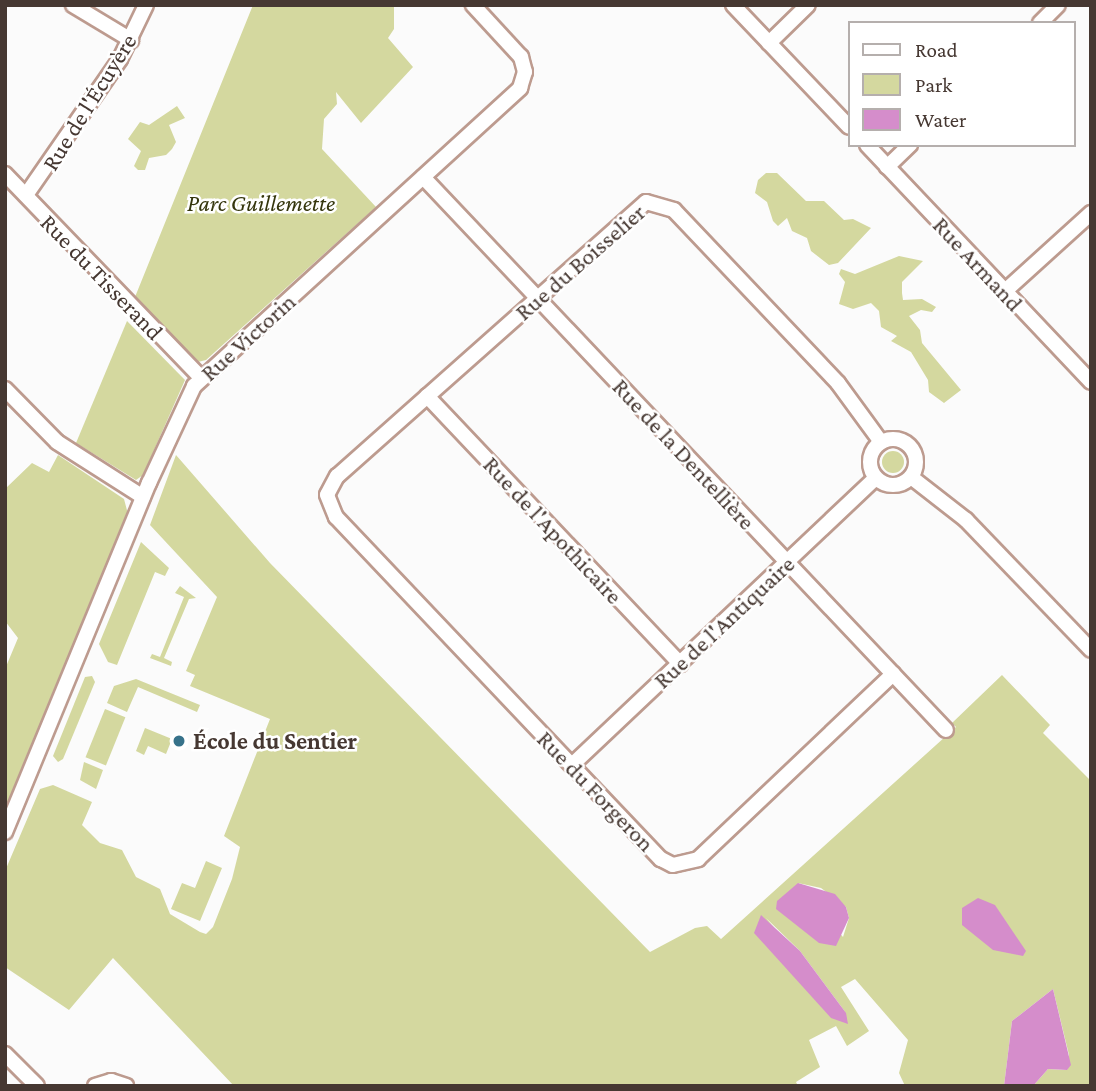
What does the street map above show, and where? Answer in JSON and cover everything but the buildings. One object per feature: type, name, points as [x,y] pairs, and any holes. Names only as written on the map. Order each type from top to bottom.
[{"type":"street","points":[[73,5],[131,40]]},
{"type":"street","name":"Rue de l'Écuyère","points":[[26,195],[131,40],[146,5]]},
{"type":"street","name":"Rue Victorin","points":[[5,832],[143,497],[182,407],[201,378],[515,95],[525,78],[521,57],[473,5]]},
{"type":"street","points":[[733,5],[848,126]]},
{"type":"street","points":[[769,43],[808,5]]},
{"type":"street","points":[[1042,21],[1058,5]]},
{"type":"street","name":"Rue Armand","points":[[869,147],[1091,382]]},
{"type":"street","points":[[887,167],[908,147]]},
{"type":"street","name":"Rue du Tisserand","points":[[5,174],[201,378]]},
{"type":"street","name":"Rue de la Dentellière","points":[[423,177],[946,730]]},
{"type":"street","name":"Rue du Boisselier","points":[[327,495],[337,477],[640,205],[652,201],[667,205],[838,383],[881,442]]},
{"type":"street","points":[[1004,292],[1091,213]]},
{"type":"street","points":[[5,389],[57,442],[143,497]]},
{"type":"street","name":"Rue de l'Apothicaire","points":[[427,396],[680,664]]},
{"type":"street","points":[[894,438],[911,447],[916,458],[911,477],[894,485],[876,478],[870,462],[881,442],[894,438]]},
{"type":"street","points":[[911,477],[967,520],[1091,650]]},
{"type":"street","name":"Rue de l'Antiquaire","points":[[572,765],[876,478]]},
{"type":"street","name":"Rue du Forgeron","points":[[327,495],[336,517],[662,859],[686,865],[893,674]]},
{"type":"street","points":[[5,1054],[37,1086]]},
{"type":"street","points":[[95,1086],[111,1081],[126,1086]]},
{"type":"green space","name":"Parc Guillemette","points":[[253,5],[394,5],[394,29],[388,38],[413,67],[361,123],[336,92],[337,104],[324,119],[322,149],[376,207],[206,360],[198,362],[135,297]]},
{"type":"green space","points":[[177,106],[185,118],[169,125],[176,142],[172,149],[166,155],[149,158],[145,170],[138,170],[134,166],[141,151],[128,139],[140,122],[149,125]]},
{"type":"green space","points":[[766,173],[777,173],[806,201],[824,201],[844,220],[853,219],[871,228],[838,263],[829,265],[811,251],[807,238],[792,231],[787,218],[778,226],[773,221],[767,202],[755,193],[758,180]]},
{"type":"green space","points":[[899,256],[923,261],[902,282],[903,300],[922,299],[936,307],[932,312],[921,310],[909,316],[920,330],[922,343],[961,390],[944,403],[929,392],[928,380],[911,352],[891,341],[897,336],[881,327],[879,311],[871,303],[853,309],[839,304],[845,282],[839,274],[841,269],[855,274]]},
{"type":"green space","points":[[127,321],[185,380],[143,475],[136,480],[76,443]]},
{"type":"green space","points":[[893,451],[901,454],[904,462],[901,470],[893,473],[885,470],[882,462],[885,454]]},
{"type":"green space","points":[[58,455],[124,499],[128,514],[5,812],[5,669],[18,638],[5,621],[5,489],[32,463],[49,472]]},
{"type":"green space","points":[[176,455],[270,563],[650,952],[695,928],[707,926],[721,939],[956,727],[952,723],[1002,675],[1050,725],[1043,733],[1091,781],[1091,1086],[1033,1086],[1048,1069],[1067,1070],[1069,1055],[1053,989],[1012,1021],[1004,1086],[905,1086],[899,1073],[908,1040],[855,979],[841,987],[869,1031],[847,1046],[836,1026],[809,1040],[820,1067],[796,1082],[798,1086],[234,1086],[113,958],[69,1010],[5,967],[5,871],[40,789],[53,785],[92,802],[82,825],[100,843],[122,850],[136,877],[160,889],[170,914],[206,934],[213,927],[232,879],[240,847],[224,836],[270,719],[190,686],[195,675],[186,671],[217,597],[150,525]],"holes":[[[798,883],[821,888],[846,907],[849,918],[843,937]],[[766,918],[800,951],[846,1013]]]},
{"type":"green space","points":[[141,542],[169,568],[165,576],[155,572],[117,665],[108,662],[99,644]]},
{"type":"green space","points":[[180,586],[196,598],[189,599],[164,658],[172,662],[171,666],[150,658],[152,654],[160,657],[184,597],[175,593]]},
{"type":"green space","points":[[92,676],[95,682],[63,759],[58,762],[53,756],[85,677]]},
{"type":"green space","points":[[136,679],[200,705],[197,712],[138,687],[127,712],[107,703],[114,686]]},
{"type":"green space","points":[[105,709],[125,717],[106,765],[86,757]]},
{"type":"green space","points":[[145,728],[172,739],[166,754],[148,746],[144,755],[136,751]]},
{"type":"green space","points":[[84,762],[103,770],[96,789],[80,780]]},
{"type":"green space","points":[[206,861],[222,868],[200,921],[171,909],[182,883],[195,888]]},
{"type":"water","points":[[798,883],[835,894],[846,907],[849,918],[836,946],[819,943],[776,909],[777,901]]},
{"type":"water","points":[[978,898],[995,905],[1026,951],[1023,956],[993,950],[962,925],[962,908]]},
{"type":"water","points":[[761,915],[800,951],[846,1013],[848,1024],[831,1018],[754,933]]},
{"type":"water","points":[[1053,989],[1071,1065],[1067,1070],[1048,1069],[1033,1086],[1004,1086],[1012,1021]]},
{"type":"place","name":"École du Sentier","points":[[179,741]]}]
